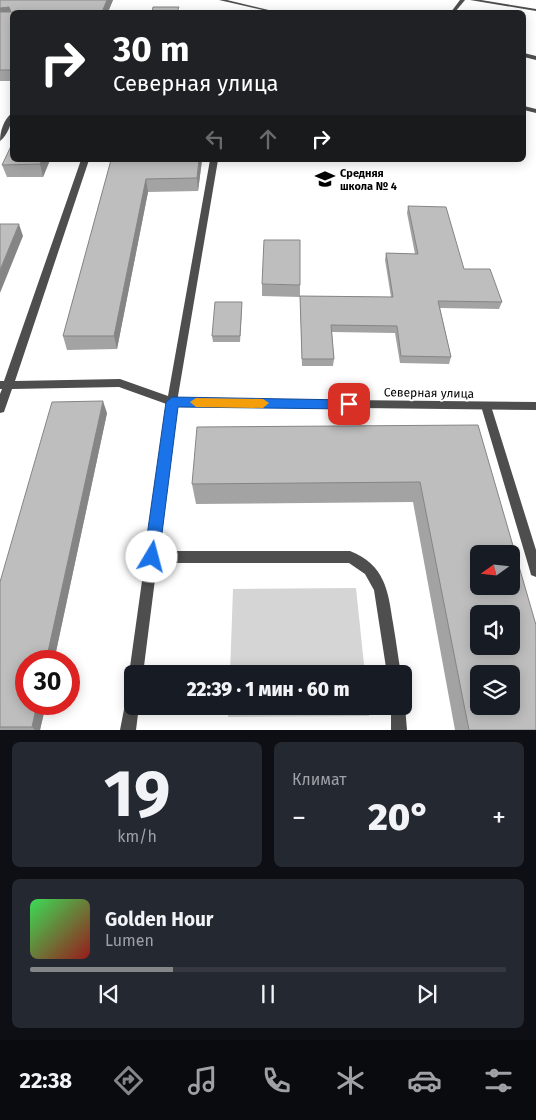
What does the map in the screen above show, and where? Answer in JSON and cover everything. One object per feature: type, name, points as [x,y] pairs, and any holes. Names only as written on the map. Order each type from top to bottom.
[{"type":"street","points":[[221,0],[266,10]]},
{"type":"street","points":[[455,10],[463,0]]},
{"type":"street","points":[[472,0],[536,10]]},
{"type":"street","points":[[0,139],[10,120]]},
{"type":"street","points":[[0,409],[4,385],[84,162]]},
{"type":"street","points":[[137,665],[172,402],[214,162]]},
{"type":"street","name":"Северная улица","points":[[4,385],[120,383],[172,402],[536,406]]},
{"type":"street","points":[[486,406],[536,571]]},
{"type":"street","points":[[152,557],[350,557],[364,564],[376,578],[382,590],[393,665]]},
{"type":"street","points":[[128,730],[130,715]]},
{"type":"street","points":[[398,715],[399,730]]},
{"type":"shaded area","points":[[356,588],[364,665],[230,665],[233,589]]},
{"type":"shaded area","points":[[228,715],[369,716],[228,717]]},
{"type":"building","points":[[0,0],[107,0],[103,10],[10,10],[9,7],[0,8]]},
{"type":"building","points":[[153,7],[179,7],[178,10],[152,10]]},
{"type":"building","points":[[0,12],[10,12],[10,70],[0,70]]},
{"type":"building","points":[[10,148],[10,162],[41,162],[40,164],[2,165]]},
{"type":"building","points":[[110,162],[199,162],[197,178],[146,179],[114,336],[63,336]]},
{"type":"building","points":[[408,206],[446,207],[464,269],[490,269],[502,302],[438,301],[451,357],[401,356],[397,326],[331,325],[334,359],[302,359],[300,296],[393,297],[386,253],[418,254]]},
{"type":"building","points":[[0,224],[19,224],[0,270]]},
{"type":"building","points":[[264,240],[300,240],[300,285],[262,284]]},
{"type":"building","points":[[215,302],[242,302],[240,336],[212,336]]},
{"type":"building","points":[[103,401],[48,650],[15,650],[15,715],[35,715],[32,727],[0,727],[0,582],[52,402]]},
{"type":"building","points":[[478,425],[513,545],[470,545],[470,595],[520,595],[520,570],[536,625],[536,730],[469,730],[420,482],[192,484],[197,427]]},
{"type":"slow traffic","points":[[196,402],[263,403]]},
{"type":"place","name":"Средняя школа № 4","points":[[325,179]]},
{"type":"route","points":[[152,557],[172,402],[349,404]]}]
